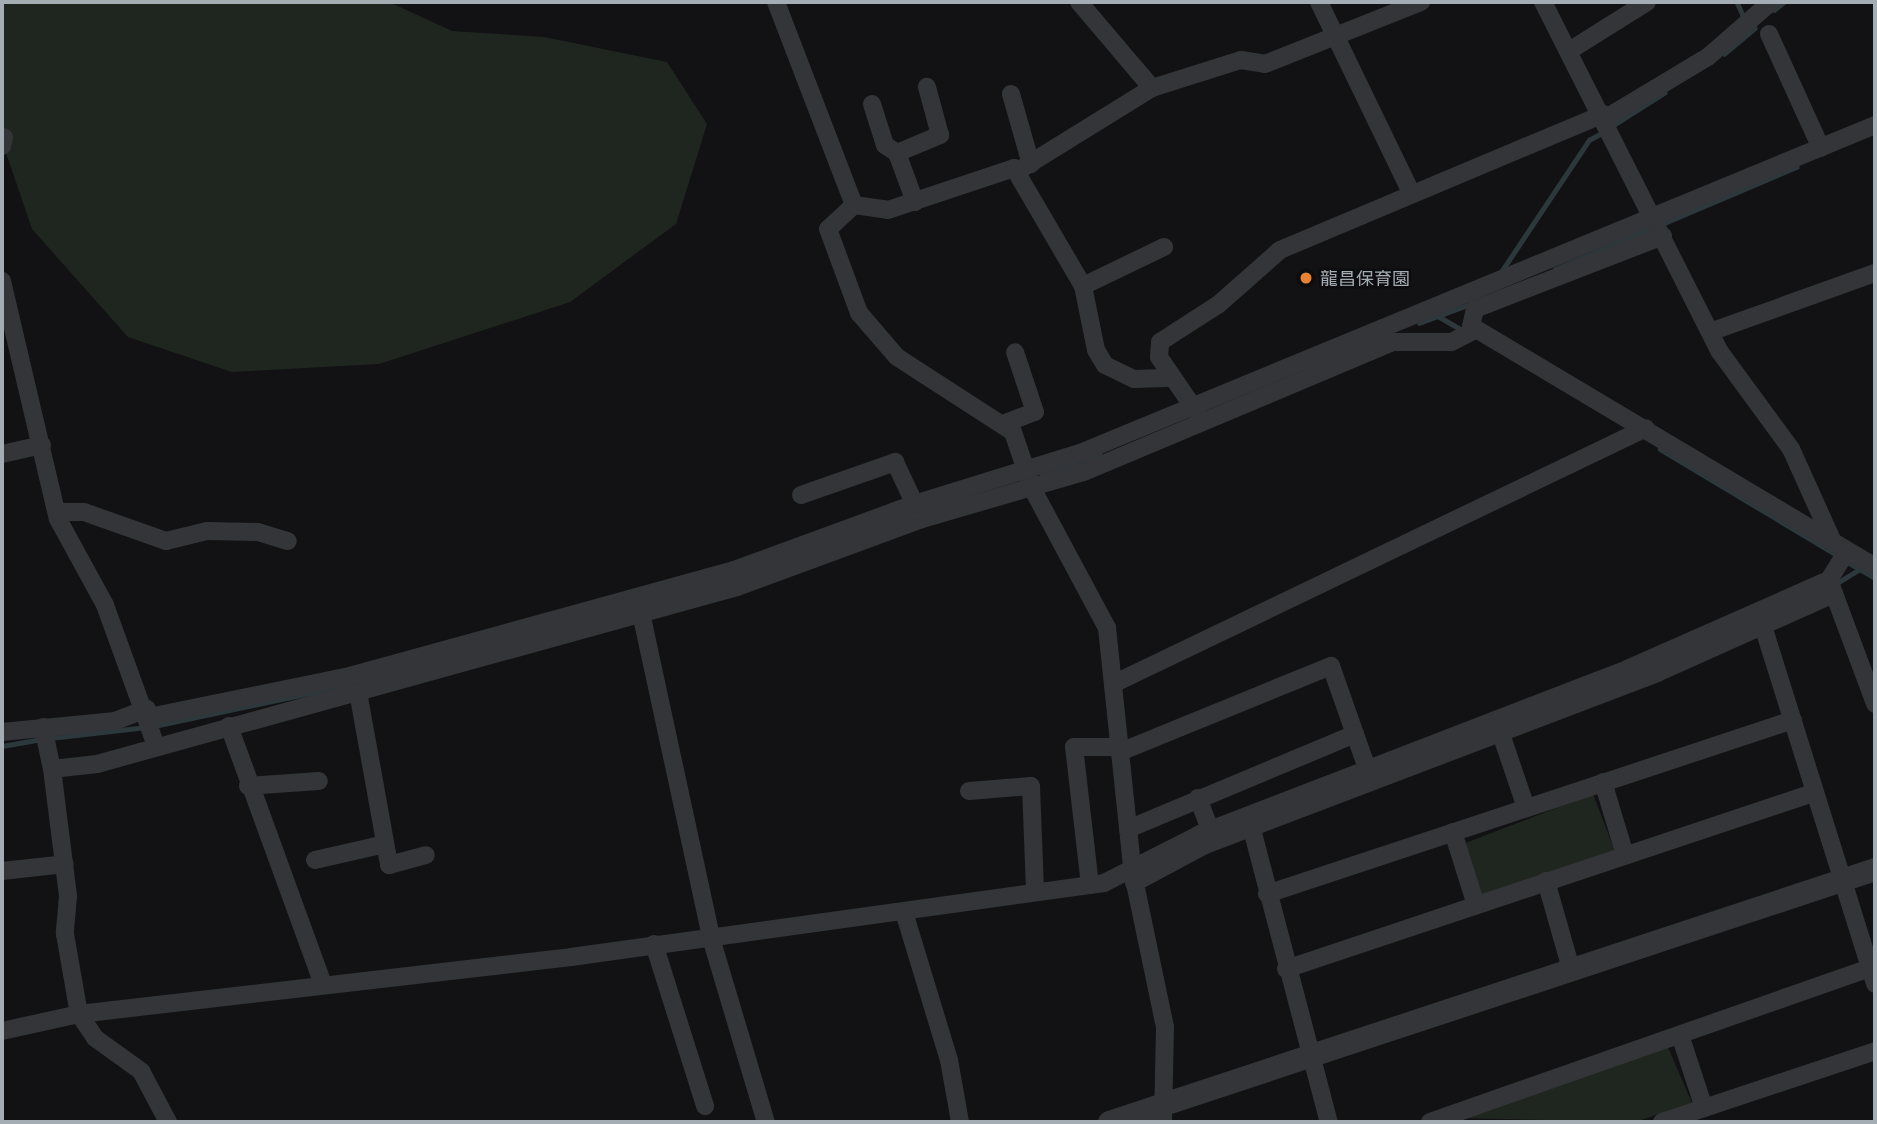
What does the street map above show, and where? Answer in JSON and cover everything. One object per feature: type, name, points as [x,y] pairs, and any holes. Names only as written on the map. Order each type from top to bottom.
[{"type":"street","points":[[776,2],[854,205]]},
{"type":"street","points":[[1079,2],[1152,88]]},
{"type":"street","points":[[1319,2],[1412,194]]},
{"type":"street","points":[[854,205],[888,210],[1006,169],[1024,168],[1152,88],[1241,60],[1265,64],[1337,38],[1421,2]]},
{"type":"street","points":[[1542,2],[1608,122],[1710,332],[1791,449],[1832,540],[1844,556],[1875,567]]},
{"type":"street","points":[[1569,51],[1647,2]]},
{"type":"street","points":[[1197,412],[1159,357],[1160,342],[1219,304],[1280,250],[1412,194],[1608,122],[1709,56],[1771,2]]},
{"type":"street","points":[[1769,34],[1821,148]]},
{"type":"street","points":[[897,153],[940,135],[927,87]]},
{"type":"street","points":[[1011,94],[1024,168],[1083,286],[1096,350],[1105,365],[1134,379],[1172,379]]},
{"type":"street","points":[[872,104],[886,145],[897,153],[915,202]]},
{"type":"street","points":[[2,733],[45,735],[115,721],[151,725],[229,726],[641,613],[918,511],[1029,479],[1659,226],[1875,125]]},
{"type":"street","points":[[854,205],[828,229],[859,313],[897,357],[1013,432],[1029,479],[1107,628],[1133,877],[1163,1015],[1164,1113]]},
{"type":"street","points":[[1471,333],[1472,301],[1491,288],[1659,226]]},
{"type":"street","points":[[1083,286],[1164,247]]},
{"type":"street","points":[[1710,332],[1875,273]]},
{"type":"street","points":[[2,281],[58,512],[151,725]]},
{"type":"street","points":[[1197,412],[1393,342],[1471,333],[1639,432],[1832,540]]},
{"type":"street","points":[[1003,425],[1035,412],[1015,352]]},
{"type":"street","points":[[1113,684],[1639,432]]},
{"type":"street","points":[[2,454],[42,445]]},
{"type":"street","points":[[801,495],[895,463],[918,511]]},
{"type":"street","points":[[58,512],[84,512],[166,541],[207,531],[258,532],[288,541]]},
{"type":"street","points":[[1133,877],[1210,830],[1250,822],[1500,731],[1763,626],[1832,587],[1844,556]]},
{"type":"street","points":[[52,769],[97,764],[151,725],[736,579]]},
{"type":"street","points":[[1832,587],[1875,705]]},
{"type":"street","points":[[2,1031],[321,981],[656,949],[906,916],[1133,877],[1367,768],[1832,587]]},
{"type":"street","points":[[641,613],[713,942],[766,1122]]},
{"type":"street","points":[[1430,1122],[1680,1035],[1873,976],[1813,793],[1763,626]]},
{"type":"street","points":[[1090,885],[1074,747],[1119,749],[1331,666],[1367,768]]},
{"type":"street","points":[[358,692],[389,865],[426,855]]},
{"type":"street","points":[[1267,894],[1793,720]]},
{"type":"street","points":[[229,726],[248,786],[321,981]]},
{"type":"street","points":[[1500,731],[1526,808]]},
{"type":"street","points":[[1128,829],[1355,734]]},
{"type":"street","points":[[45,735],[65,864],[65,934],[80,1018],[141,1072],[168,1122]]},
{"type":"street","points":[[248,786],[319,781]]},
{"type":"street","points":[[1603,782],[1625,855]]},
{"type":"street","points":[[969,791],[1031,786],[1035,892]]},
{"type":"street","points":[[1286,969],[1813,793]]},
{"type":"street","points":[[1198,798],[1210,830]]},
{"type":"street","points":[[1250,822],[1307,1057],[1329,1122]]},
{"type":"street","points":[[1452,832],[1476,905]]},
{"type":"street","points":[[315,860],[385,844]]},
{"type":"street","points":[[2,871],[65,864]]},
{"type":"street","points":[[1109,1122],[1164,1113],[1307,1057],[1875,869]]},
{"type":"street","points":[[1546,881],[1572,969]]},
{"type":"street","points":[[906,916],[949,1060],[960,1122]]},
{"type":"street","points":[[656,949],[705,1106]]},
{"type":"street","points":[[1680,1035],[1704,1108]]},
{"type":"street","points":[[1662,1122],[1875,1051]]},
{"type":"shaded area","points":[[2,2],[389,2],[452,31],[544,37],[667,62],[707,124],[676,224],[570,302],[379,364],[232,372],[128,337],[32,229],[2,141]]},
{"type":"shaded area","points":[[1593,794],[1615,851],[1484,901],[1462,844]]},
{"type":"shaded area","points":[[1667,1045],[1692,1103],[1635,1122],[1455,1118]]},
{"type":"waterway","points":[[1737,2],[1745,20]]},
{"type":"waterway","points":[[1774,10],[1784,2]]},
{"type":"waterway","points":[[1724,54],[1755,28]]},
{"type":"waterway","points":[[1612,126],[1664,93]]},
{"type":"waterway","points":[[1501,272],[1589,140],[1605,131]]},
{"type":"waterway","points":[[1662,224],[1796,167]]},
{"type":"waterway","points":[[1555,269],[1654,227]]},
{"type":"waterway","points":[[1419,323],[1473,303]]},
{"type":"waterway","points":[[1438,316],[1464,331]]},
{"type":"waterway","points":[[1660,449],[1839,556]]},
{"type":"waterway","points":[[1042,474],[1100,454]]},
{"type":"waterway","points":[[1846,561],[1875,578]]},
{"type":"waterway","points":[[1834,585],[1860,569]]},
{"type":"waterway","points":[[154,726],[344,686]]},
{"type":"waterway","points":[[50,738],[146,727]]},
{"type":"waterway","points":[[2,746],[41,739]]},
{"type":"place","name":"龍昌保育園","points":[[1306,278]]}]
